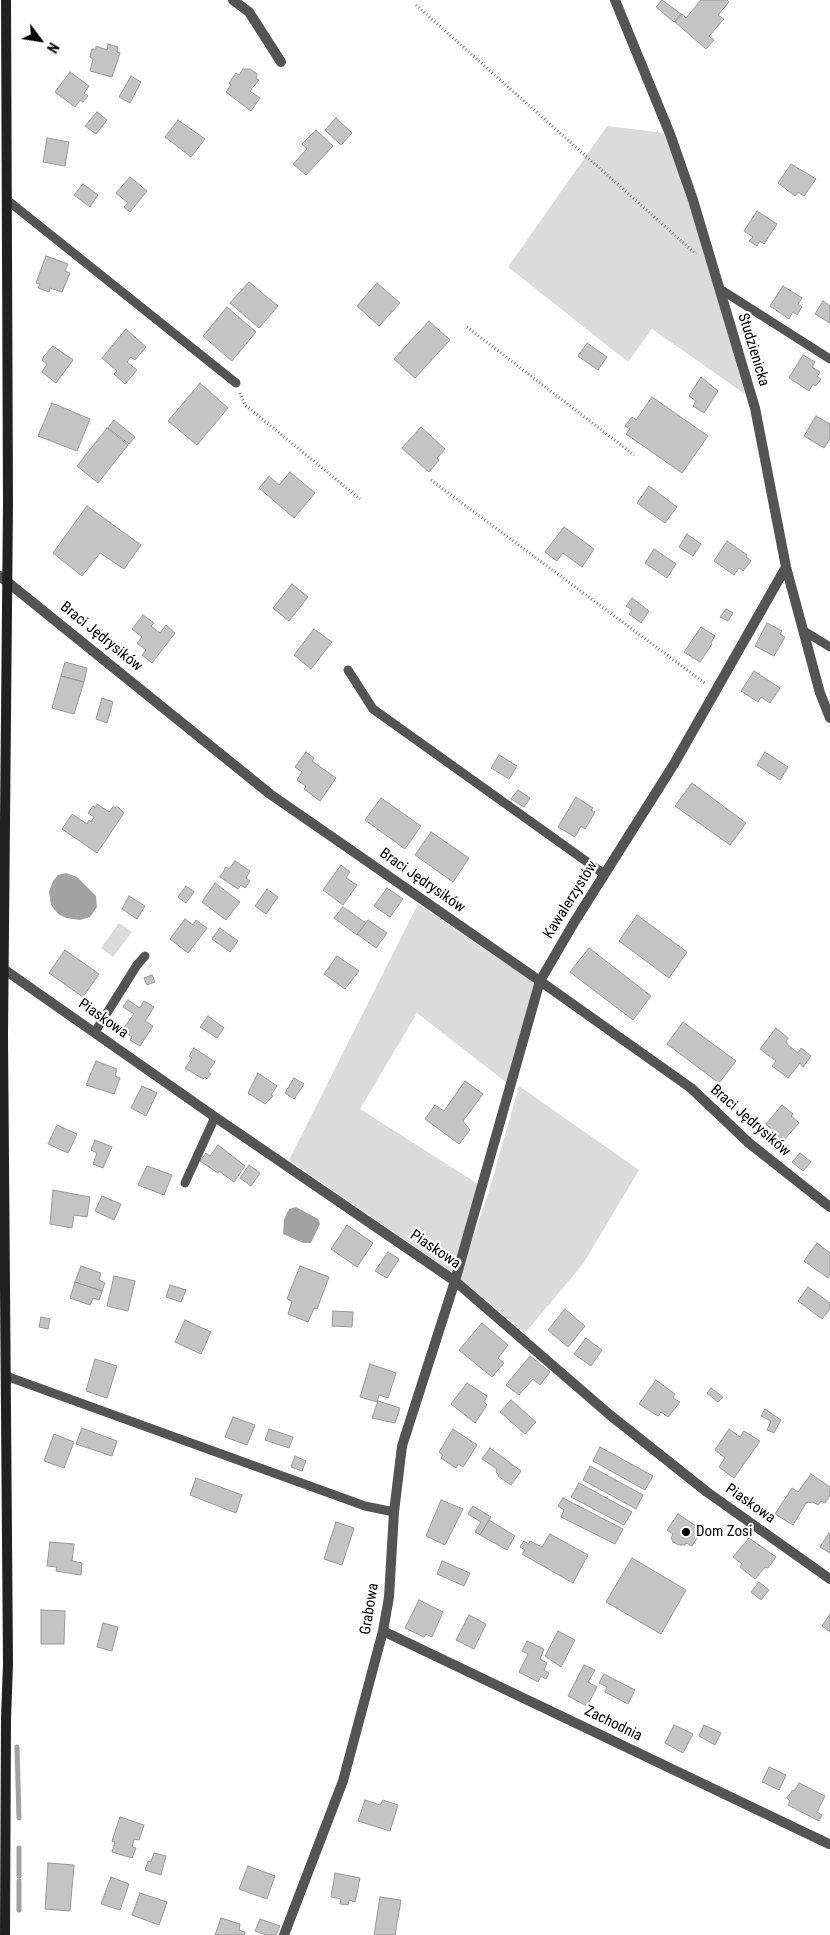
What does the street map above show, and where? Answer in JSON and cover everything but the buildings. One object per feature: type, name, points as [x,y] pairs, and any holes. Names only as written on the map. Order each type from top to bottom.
[{"type":"main road","points":[[5,1935],[8,1664],[2,1155],[5,970],[6,0]]},
{"type":"street","points":[[233,0],[249,12],[281,62]]},
{"type":"street","name":"Studzienicka","points":[[615,0],[670,134],[693,200],[720,289],[755,408],[786,567],[820,694],[830,718]]},
{"type":"street","name":"Kawalerzystów","points":[[455,1281],[540,981],[604,874],[674,764],[786,567]]},
{"type":"street","name":"Braci Jędrysików","points":[[4,579],[270,794],[691,1088],[749,1143],[830,1207]]},
{"type":"street","name":"Piaskowa","points":[[5,970],[215,1117],[455,1281],[610,1415],[684,1474],[830,1579]]},
{"type":"street","name":"Grabowa","points":[[284,1935],[342,1781],[383,1631],[389,1596],[394,1512],[402,1446],[455,1281]]},
{"type":"street","name":"Zachodnia","points":[[383,1631],[829,1844]]},
{"type":"lane","points":[[6,200],[236,383]]},
{"type":"lane","points":[[720,289],[830,359]]},
{"type":"lane","points":[[804,631],[830,647]]},
{"type":"lane","points":[[348,670],[373,709],[604,874]]},
{"type":"lane","points":[[95,1032],[137,965],[145,956]]},
{"type":"lane","points":[[185,1183],[215,1117]]},
{"type":"lane","points":[[6,1376],[365,1506],[394,1512]]},
{"type":"path","points":[[416,5],[698,255],[709,254]]},
{"type":"path","points":[[467,327],[634,455]]},
{"type":"path","points":[[236,383],[246,405],[360,500]]},
{"type":"path","points":[[431,480],[716,691]]},
{"type":"shaded area","points":[[607,126],[665,133],[690,201],[745,394],[652,329],[628,362],[508,267]]},
{"type":"shaded area","points":[[66,873],[77,877],[96,896],[97,907],[90,917],[80,920],[66,918],[58,914],[51,905],[49,892],[53,881],[58,875]]},
{"type":"shaded area","points":[[418,904],[535,983],[507,1083],[417,1013],[360,1109],[478,1184],[453,1273],[289,1160]]},
{"type":"shaded area","points":[[119,923],[132,932],[113,957],[101,948]]},
{"type":"shaded area","points":[[519,1086],[639,1170],[583,1264],[525,1333],[459,1278],[488,1194]]},
{"type":"shaded area","points":[[296,1207],[318,1219],[320,1224],[311,1243],[303,1243],[283,1234],[284,1220],[287,1213],[289,1209]]},
{"type":"waterway","points":[[17,1747],[19,1818]]},
{"type":"waterway","points":[[19,1848],[19,1876]]},
{"type":"waterway","points":[[19,1881],[19,1910]]},
{"type":"place","name":"Dom Zosi","points":[[686,1532]]}]
